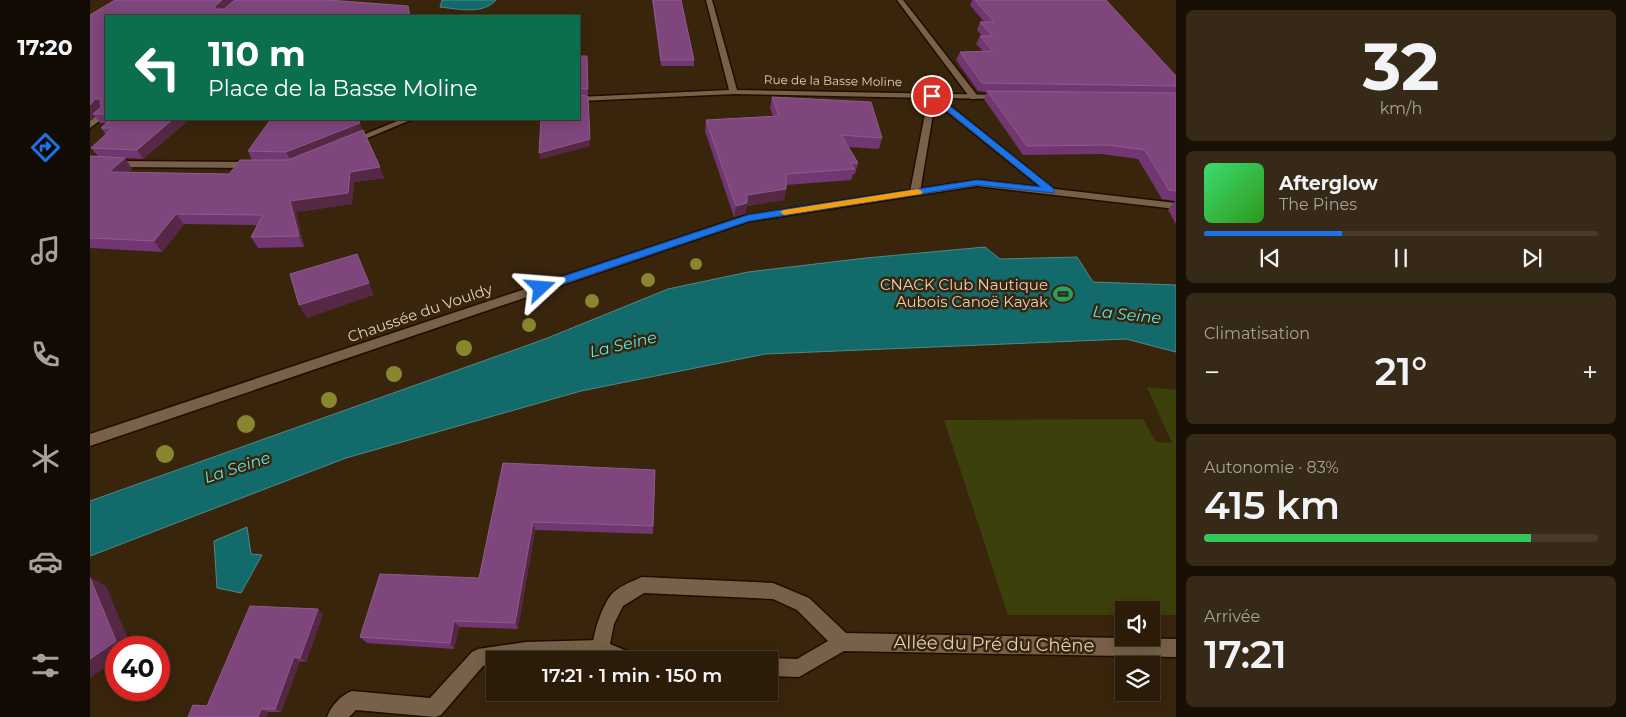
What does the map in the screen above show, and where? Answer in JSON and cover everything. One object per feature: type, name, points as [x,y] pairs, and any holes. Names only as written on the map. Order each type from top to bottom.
[{"type":"street","points":[[709,0],[734,92]]},
{"type":"street","points":[[900,0],[974,97]]},
{"type":"street","name":"Rue de la Basse Moline","points":[[580,98],[734,92],[1013,97]]},
{"type":"street","points":[[915,192],[932,96],[1051,191]]},
{"type":"street","points":[[90,125],[105,113]]},
{"type":"street","points":[[337,148],[407,120]]},
{"type":"street","points":[[90,161],[115,164],[263,166]]},
{"type":"street","name":"Chaussée du Vouldy","points":[[90,440],[748,218],[977,182],[1176,206]]},
{"type":"street","points":[[600,649],[606,624],[617,600],[642,586],[773,591],[803,604],[842,642],[799,668],[778,667]]},
{"type":"street","name":"Allée du Pré du Chêne","points":[[842,642],[1176,648]]},
{"type":"street","points":[[336,717],[352,700],[434,713],[478,658],[526,651],[600,649],[605,651]]},
{"type":"green space","points":[[1147,387],[1176,390],[1176,615],[1160,615],[1160,601],[1115,601],[1115,615],[1008,615],[944,420],[1143,419],[1156,442],[1172,443]]},
{"type":"water","points":[[442,0],[496,0],[484,8],[462,10],[440,7]]},
{"type":"water","name":"La Seine","points":[[985,247],[1000,259],[1077,257],[1093,282],[1176,285],[1176,352],[1126,339],[765,354],[581,391],[346,458],[90,556],[90,501],[545,339],[668,289],[748,272],[866,258]]},
{"type":"water","points":[[247,527],[251,554],[262,555],[241,593],[217,588],[214,541]]},
{"type":"building","points":[[115,0],[222,0],[215,6],[215,9],[224,9],[235,0],[329,0],[408,6],[410,15],[105,15],[105,114],[93,114],[101,107],[100,99],[95,99],[90,105],[90,15]]},
{"type":"building","points":[[653,0],[681,0],[694,60],[661,60]]},
{"type":"building","points":[[975,0],[1106,0],[1176,76],[1176,86],[982,83],[960,52],[993,51],[980,36],[993,36],[980,22],[994,22]]},
{"type":"building","points":[[580,56],[587,56],[588,89],[580,89]]},
{"type":"building","points":[[987,91],[1176,93],[1176,191],[1169,190],[1145,150],[1108,145],[1027,146]]},
{"type":"building","points":[[580,95],[588,96],[590,139],[539,153],[541,120],[580,120]]},
{"type":"building","points":[[772,97],[871,102],[882,138],[841,135],[858,163],[850,163],[854,169],[786,174],[786,189],[747,195],[747,203],[736,206],[706,120],[779,116]]},
{"type":"building","points":[[110,120],[172,120],[137,150],[91,148],[113,128],[101,128]]},
{"type":"building","points":[[270,120],[358,120],[360,123],[286,152],[248,151]]},
{"type":"building","points":[[363,130],[380,167],[350,172],[348,193],[290,201],[299,236],[251,237],[263,215],[176,214],[154,241],[90,238],[90,156],[125,158],[109,172],[229,174],[240,160],[288,160]]},
{"type":"building","points":[[357,254],[369,283],[299,305],[290,274]]},
{"type":"building","points":[[503,463],[655,470],[653,526],[533,522],[515,623],[454,621],[450,643],[360,637],[380,574],[479,578]]},
{"type":"building","points":[[90,578],[114,636],[105,636],[105,649],[90,659]]},
{"type":"building","points":[[250,606],[318,609],[300,658],[294,657],[275,709],[261,709],[258,717],[188,717],[193,705],[207,706]]},
{"type":"slow traffic","points":[[784,212],[918,192]]},
{"type":"place","name":"CNACK Club Nautique Aubois Canoë Kayak","points":[[1063,294]]},
{"type":"route","points":[[541,288],[748,218],[977,182],[1051,191],[932,96]]}]
